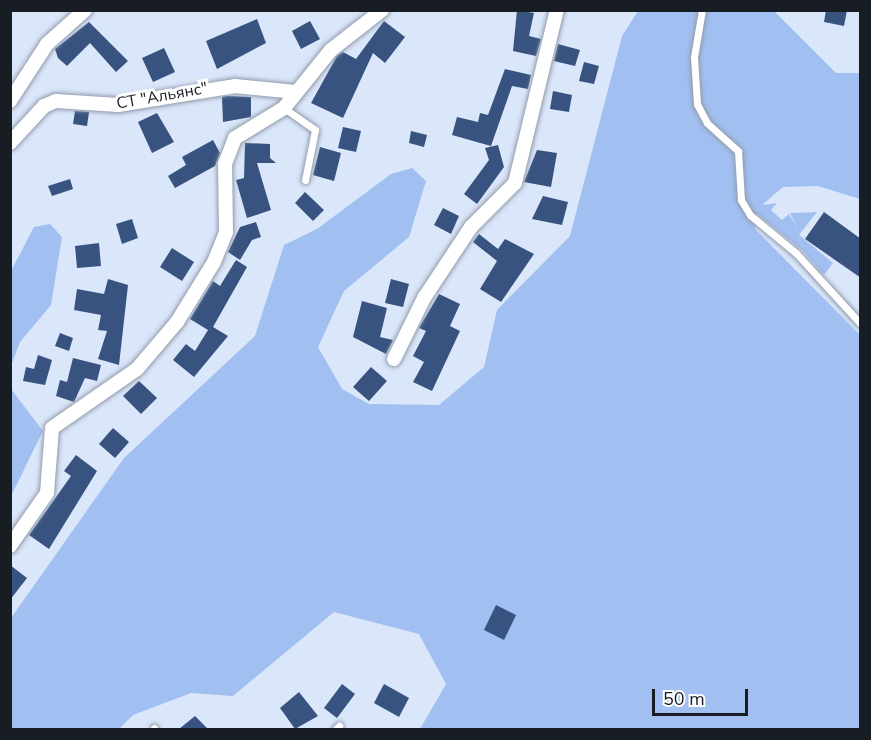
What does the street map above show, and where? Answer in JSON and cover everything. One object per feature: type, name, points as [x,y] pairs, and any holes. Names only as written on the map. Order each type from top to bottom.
[{"type":"street","points":[[10,101],[47,44],[85,10]]},
{"type":"street","points":[[10,546],[47,493],[52,428],[137,369],[177,322],[223,245],[229,147],[244,129],[284,108],[331,50],[382,10]]},
{"type":"street","points":[[394,359],[424,298],[471,227],[515,183],[557,10]]},
{"type":"street","name":"СТ \"Альянс\"","points":[[10,143],[44,106],[56,101],[118,105],[235,86],[296,92]]},
{"type":"lane","points":[[702,10],[694,57],[697,104],[707,123],[738,151],[741,200],[750,215],[796,253],[861,322]]},
{"type":"lane","points":[[284,108],[315,130],[305,180]]},
{"type":"shaded area","points":[[638,11],[774,11],[836,73],[860,73],[860,199],[818,186],[783,187],[762,205],[777,203],[771,210],[782,220],[789,214],[798,229],[790,213],[817,212],[799,235],[833,263],[824,275],[802,250],[757,214],[755,229],[860,335],[860,729],[420,729],[446,684],[419,634],[334,612],[233,696],[191,693],[133,715],[119,729],[11,730],[11,618],[124,458],[255,336],[284,245],[317,229],[391,174],[412,168],[426,181],[409,237],[344,291],[318,347],[342,389],[369,404],[439,405],[484,367],[497,310],[570,236],[622,36]]},
{"type":"shaded area","points":[[50,224],[62,237],[51,305],[20,342],[11,366],[11,271],[34,227]]},
{"type":"shaded area","points":[[11,389],[43,431],[10,496]]},
{"type":"building","points":[[517,10],[534,13],[529,36],[541,39],[536,56],[513,51]]},
{"type":"building","points":[[826,10],[847,10],[844,26],[824,22]]},
{"type":"building","points":[[257,19],[266,43],[217,69],[206,41]]},
{"type":"building","points":[[310,21],[320,39],[301,49],[292,31]]},
{"type":"building","points":[[384,21],[405,37],[385,63],[373,53],[343,118],[311,103],[337,56],[343,52],[356,59]]},
{"type":"building","points":[[89,22],[128,61],[116,72],[90,43],[67,66],[58,58],[55,49]]},
{"type":"building","points":[[558,44],[580,50],[575,66],[554,61]]},
{"type":"building","points":[[164,48],[175,72],[153,82],[142,58]]},
{"type":"building","points":[[584,62],[599,66],[594,84],[579,81]]},
{"type":"building","points":[[505,69],[531,75],[528,89],[512,86],[491,146],[452,135],[457,117],[478,122],[480,113],[488,115]]},
{"type":"building","points":[[553,91],[572,95],[569,112],[550,109]]},
{"type":"building","points":[[222,97],[251,97],[251,117],[223,122]]},
{"type":"building","points":[[75,111],[89,112],[87,126],[73,124]]},
{"type":"building","points":[[157,113],[174,142],[152,153],[138,122]]},
{"type":"building","points":[[343,127],[361,131],[356,152],[338,148]]},
{"type":"building","points":[[411,131],[427,135],[424,147],[409,143]]},
{"type":"building","points":[[213,140],[220,153],[215,166],[175,188],[168,176],[186,165],[182,157]]},
{"type":"building","points":[[245,143],[270,144],[270,158],[276,163],[257,163],[271,210],[247,218],[236,180],[244,178]]},
{"type":"building","points":[[498,145],[504,167],[477,204],[464,194],[489,160],[485,148]]},
{"type":"building","points":[[320,147],[341,153],[334,181],[313,175]]},
{"type":"building","points":[[537,150],[557,153],[551,187],[524,182]]},
{"type":"building","points":[[70,179],[73,189],[52,196],[48,186]]},
{"type":"building","points":[[305,192],[324,210],[313,221],[295,203]]},
{"type":"building","points":[[543,196],[568,202],[562,225],[532,219]]},
{"type":"building","points":[[443,208],[459,216],[451,234],[434,225]]},
{"type":"building","points":[[824,212],[861,239],[861,278],[805,239]]},
{"type":"building","points":[[132,219],[138,238],[122,244],[116,224]]},
{"type":"building","points":[[256,222],[261,237],[252,240],[240,260],[228,252],[240,227]]},
{"type":"building","points":[[479,234],[498,249],[505,239],[534,254],[501,302],[480,289],[497,261],[473,242]]},
{"type":"building","points":[[99,243],[101,266],[77,268],[75,246]]},
{"type":"building","points":[[172,248],[194,262],[182,281],[160,267]]},
{"type":"building","points":[[236,260],[247,267],[213,327],[228,336],[194,377],[173,360],[186,344],[195,351],[208,330],[190,319],[213,281],[220,286]]},
{"type":"building","points":[[108,279],[128,285],[119,365],[98,359],[107,331],[98,330],[101,315],[74,310],[77,289],[104,294]]},
{"type":"building","points":[[391,279],[409,284],[403,307],[385,303]]},
{"type":"building","points":[[439,294],[460,304],[450,326],[460,331],[432,391],[413,382],[424,362],[413,356],[426,331],[419,328]]},
{"type":"building","points":[[362,301],[387,308],[380,337],[393,340],[386,354],[353,337]]},
{"type":"building","points":[[60,333],[73,338],[69,351],[55,346]]},
{"type":"building","points":[[38,355],[52,360],[45,385],[23,381],[26,367],[34,369]]},
{"type":"building","points":[[73,358],[101,365],[97,381],[85,378],[74,402],[56,396],[60,380],[67,382]]},
{"type":"building","points":[[371,367],[387,381],[369,401],[353,387]]},
{"type":"building","points":[[139,381],[157,398],[141,414],[123,396]]},
{"type":"building","points":[[113,428],[129,442],[115,458],[99,444]]},
{"type":"building","points":[[76,455],[97,471],[49,549],[29,535],[71,476],[64,471]]},
{"type":"building","points":[[10,565],[27,578],[10,600]]},
{"type":"building","points":[[496,605],[516,615],[504,640],[484,630]]},
{"type":"building","points":[[342,684],[355,694],[337,718],[324,708]]},
{"type":"building","points":[[384,684],[409,698],[399,717],[374,703]]},
{"type":"building","points":[[299,692],[318,716],[295,729],[280,708]]},
{"type":"building","points":[[195,716],[208,729],[179,729]]}]
